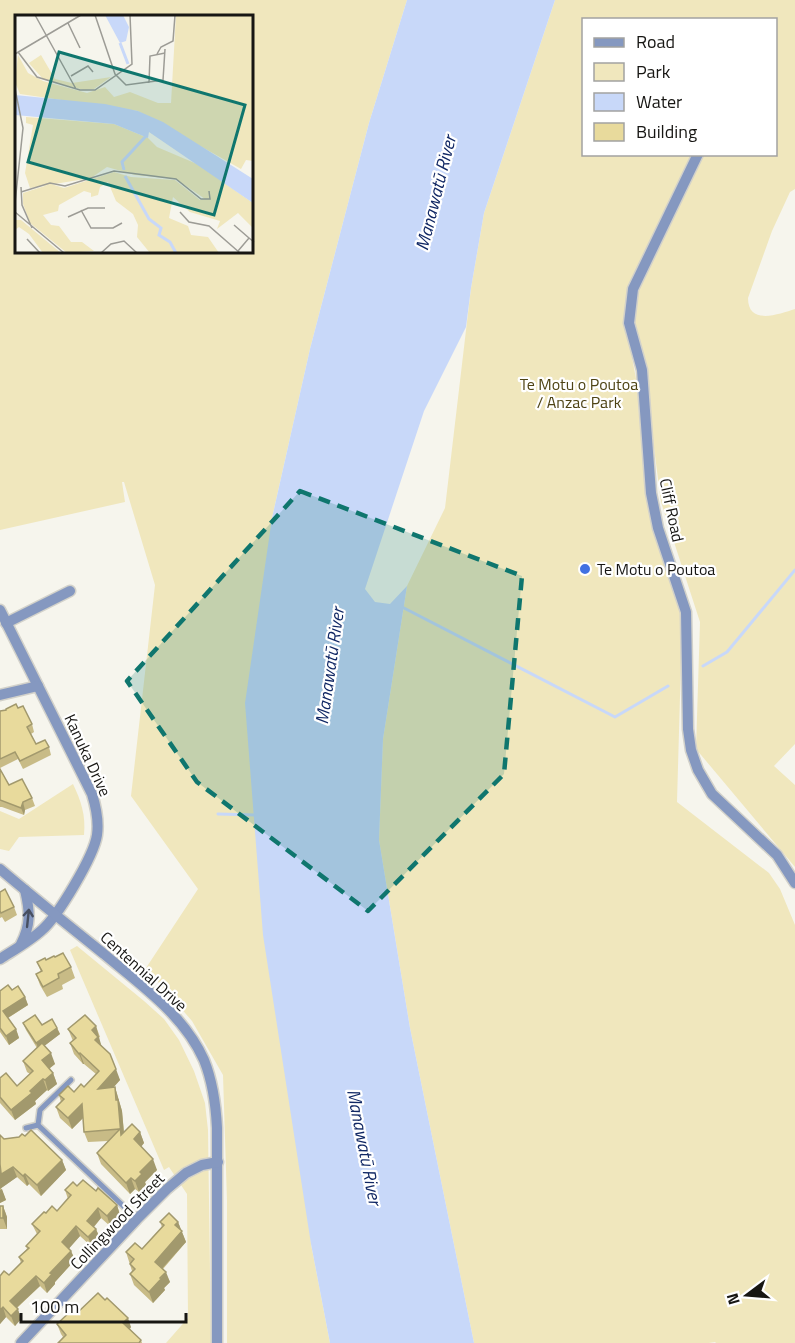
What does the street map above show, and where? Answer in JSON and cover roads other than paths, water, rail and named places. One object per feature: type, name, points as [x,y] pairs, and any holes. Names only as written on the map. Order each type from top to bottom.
[{"type":"street","name":"Cliff Road","points":[[697,156],[633,289],[629,323],[642,370],[651,493],[658,528],[686,612],[688,729],[691,750],[698,770],[712,794],[777,855],[795,883]]},
{"type":"street","points":[[6,623],[70,591]]},
{"type":"street","name":"Kanuka Drive","points":[[0,610],[92,794],[97,819],[97,836],[91,854],[74,886],[55,914],[41,931],[0,958]]},
{"type":"street","points":[[0,695],[38,686]]},
{"type":"street","name":"Centennial Drive","points":[[0,869],[170,1011],[188,1033],[204,1061],[216,1103],[217,1343]]},
{"type":"street","points":[[21,945],[26,933],[29,908],[25,890]]},
{"type":"street","name":"Collingwood Street","points":[[21,1343],[137,1219],[186,1173],[202,1165],[218,1162]]},
{"type":"lane","points":[[38,1125],[40,1110],[70,1080]]},
{"type":"lane","points":[[26,1128],[38,1125]]},
{"type":"lane","points":[[38,1125],[137,1219]]},
{"type":"water","name":"Manawatū River","points":[[407,0],[555,0],[484,213],[466,327],[424,411],[365,589],[375,602],[390,604],[407,586],[383,739],[379,840],[410,1028],[474,1343],[330,1343],[311,1244],[263,935],[245,703],[272,518],[310,349],[369,123]]},
{"type":"waterway","points":[[703,666],[727,652],[795,570]]},
{"type":"waterway","points":[[402,607],[615,717],[668,686]]},
{"type":"waterway","points":[[218,814],[258,815]]},
{"type":"place","name":"Te Motu o Poutoa","points":[[585,569]]},
{"type":"park label","name":"Te Motu o Poutoa / Anzac Park","points":[[579,393]]}]
